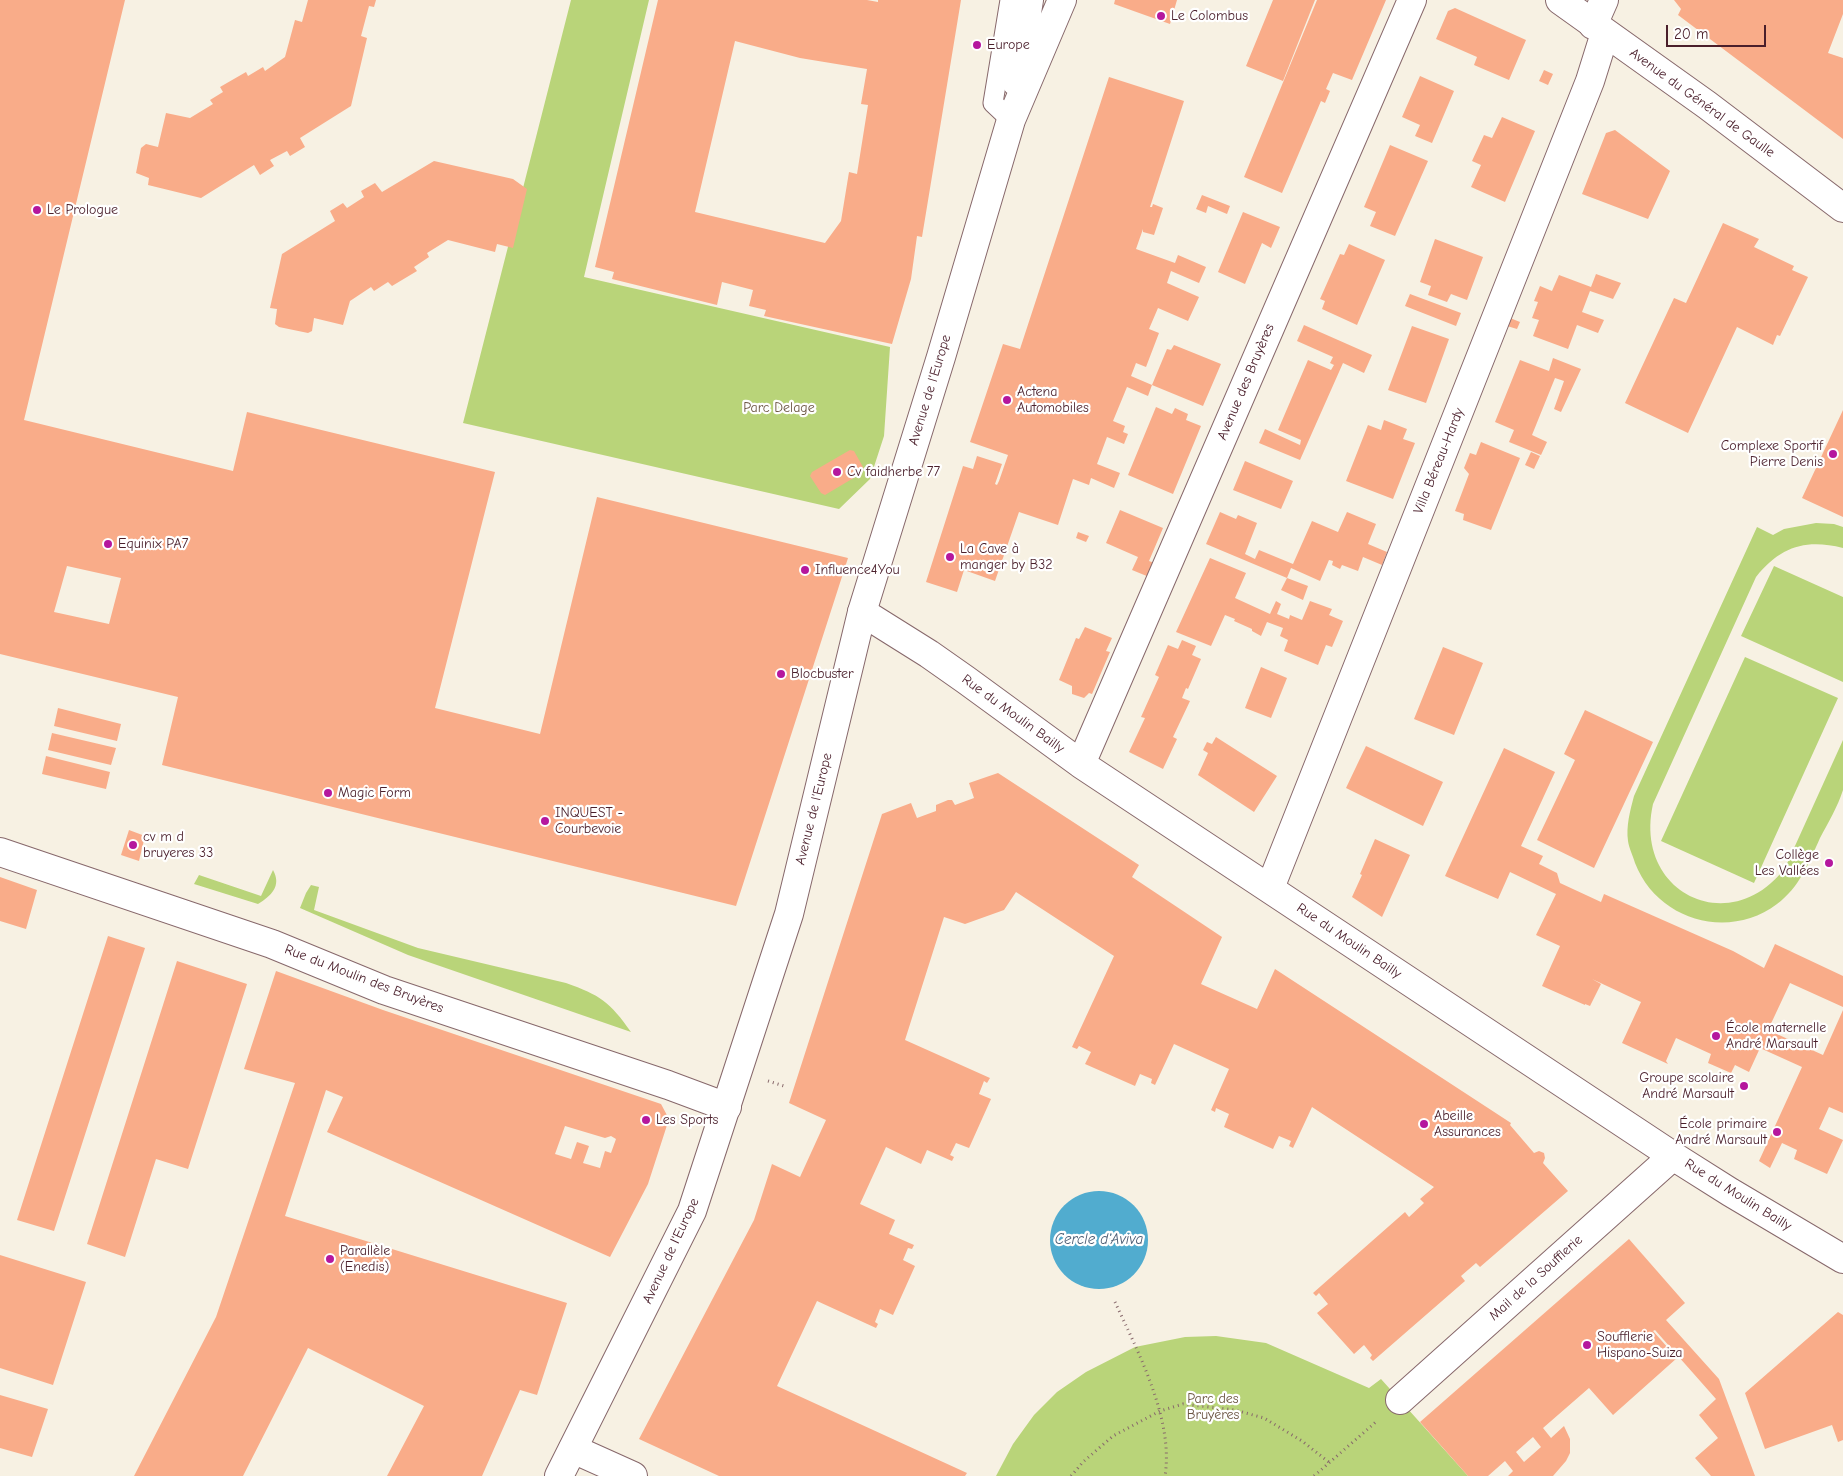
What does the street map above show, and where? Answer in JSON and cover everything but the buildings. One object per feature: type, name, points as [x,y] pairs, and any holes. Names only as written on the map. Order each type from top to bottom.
[{"type":"street","points":[[1011,120],[1029,0]]},
{"type":"street","points":[[1011,120],[1062,0]]},
{"type":"street","name":"Avenue des Bruyères","points":[[1081,764],[1412,0]]},
{"type":"street","name":"Avenue du Général de Gaulle","points":[[1560,0],[1708,105],[1843,208]]},
{"type":"street","name":"Villa Béreau-Hardy","points":[[1270,888],[1586,90],[1604,0]]},
{"type":"street","name":"Avenue de l'Europe","points":[[560,1476],[692,1211],[727,1107],[789,914],[862,612],[941,358],[1011,120]]},
{"type":"street","name":"Rue du Moulin Bailly","points":[[862,612],[929,654],[1081,764],[1674,1156],[1730,1192],[1843,1259]]},
{"type":"street","name":"Rue du Moulin des Bruyères","points":[[0,852],[272,944],[384,990],[668,1085],[727,1107]]},
{"type":"street","name":"Mail de la Soufflerie","points":[[1400,1400],[1674,1156]]},
{"type":"street","points":[[573,1449],[633,1476]]},
{"type":"lane","points":[[1010,0],[993,103],[1011,120]]},
{"type":"path","points":[[1115,1302],[1160,1411],[1165,1430],[1167,1464],[1165,1476]]},
{"type":"path","points":[[1314,1476],[1400,1400]]},
{"type":"path","points":[[1071,1476],[1083,1462],[1113,1436],[1160,1411],[1183,1404],[1235,1410],[1264,1418],[1302,1440],[1330,1463]]},
{"type":"green space","name":"Parc Delage","points":[[571,0],[649,0],[584,277],[890,347],[884,436],[870,479],[839,509],[463,423]]},
{"type":"green space","points":[[1816,523],[1834,524],[1843,527],[1843,548],[1817,544],[1795,548],[1775,558],[1756,577],[1653,804],[1651,835],[1657,862],[1671,882],[1691,896],[1714,903],[1738,901],[1763,890],[1785,868],[1843,740],[1843,790],[1807,866],[1785,898],[1758,915],[1737,921],[1716,922],[1696,919],[1677,911],[1660,899],[1645,883],[1635,863],[1628,841],[1629,818],[1634,796],[1757,527],[1773,535],[1784,529]]},
{"type":"green space","points":[[1774,566],[1843,597],[1843,682],[1741,636]]},
{"type":"green space","points":[[1745,657],[1838,698],[1754,883],[1661,841]]},
{"type":"green space","points":[[273,870],[276,886],[267,898],[258,904],[194,884],[199,875],[261,896]]},
{"type":"green space","points":[[311,885],[319,887],[314,910],[418,948],[578,987],[610,1006],[631,1032],[408,955],[300,908]]},
{"type":"green space","name":"Parc des Bruyères","points":[[1216,1336],[1266,1343],[1369,1388],[1381,1379],[1468,1476],[996,1476],[1013,1444],[1034,1415],[1057,1392],[1086,1372],[1135,1347],[1185,1337]]},
{"type":"water","name":"Cercle d'Aviva","points":[[1099,1191],[1118,1194],[1134,1205],[1145,1221],[1148,1240],[1145,1259],[1134,1275],[1118,1286],[1099,1289],[1080,1286],[1064,1275],[1053,1259],[1050,1240],[1053,1221],[1064,1205],[1080,1194]]},
{"type":"place","name":"Le Colombus","points":[[1161,16]]},
{"type":"place","name":"Europe","points":[[977,45]]},
{"type":"place","name":"Le Prologue","points":[[37,210]]},
{"type":"place","name":"Actena Automobiles","points":[[1007,400]]},
{"type":"place","name":"Complexe Sportif Pierre Denis","points":[[1833,454]]},
{"type":"place","name":"Cv faidherbe 77","points":[[837,472]]},
{"type":"place","name":"Equinix PA7","points":[[108,544]]},
{"type":"place","name":"La Cave à manger by B32","points":[[950,557]]},
{"type":"place","name":"Influence4You","points":[[805,570]]},
{"type":"place","name":"Blocbuster","points":[[781,674]]},
{"type":"place","name":"Magic Form","points":[[328,793]]},
{"type":"place","name":"INQUEST - Courbevoie","points":[[545,821]]},
{"type":"place","name":"cv m d bruyeres 33","points":[[133,845]]},
{"type":"place","name":"Collège Les Vallées","points":[[1829,863]]},
{"type":"place","name":"École maternelle André Marsault","points":[[1716,1036]]},
{"type":"place","name":"Groupe scolaire André Marsault","points":[[1744,1086]]},
{"type":"place","name":"Les Sports","points":[[646,1120]]},
{"type":"place","name":"Abeille Assurances","points":[[1424,1124]]},
{"type":"place","name":"École primaire André Marsault","points":[[1777,1132]]},
{"type":"place","name":"Parallèle (Enedis)","points":[[330,1259]]},
{"type":"place","name":"Soufflerie Hispano-Suiza","points":[[1587,1345]]}]
